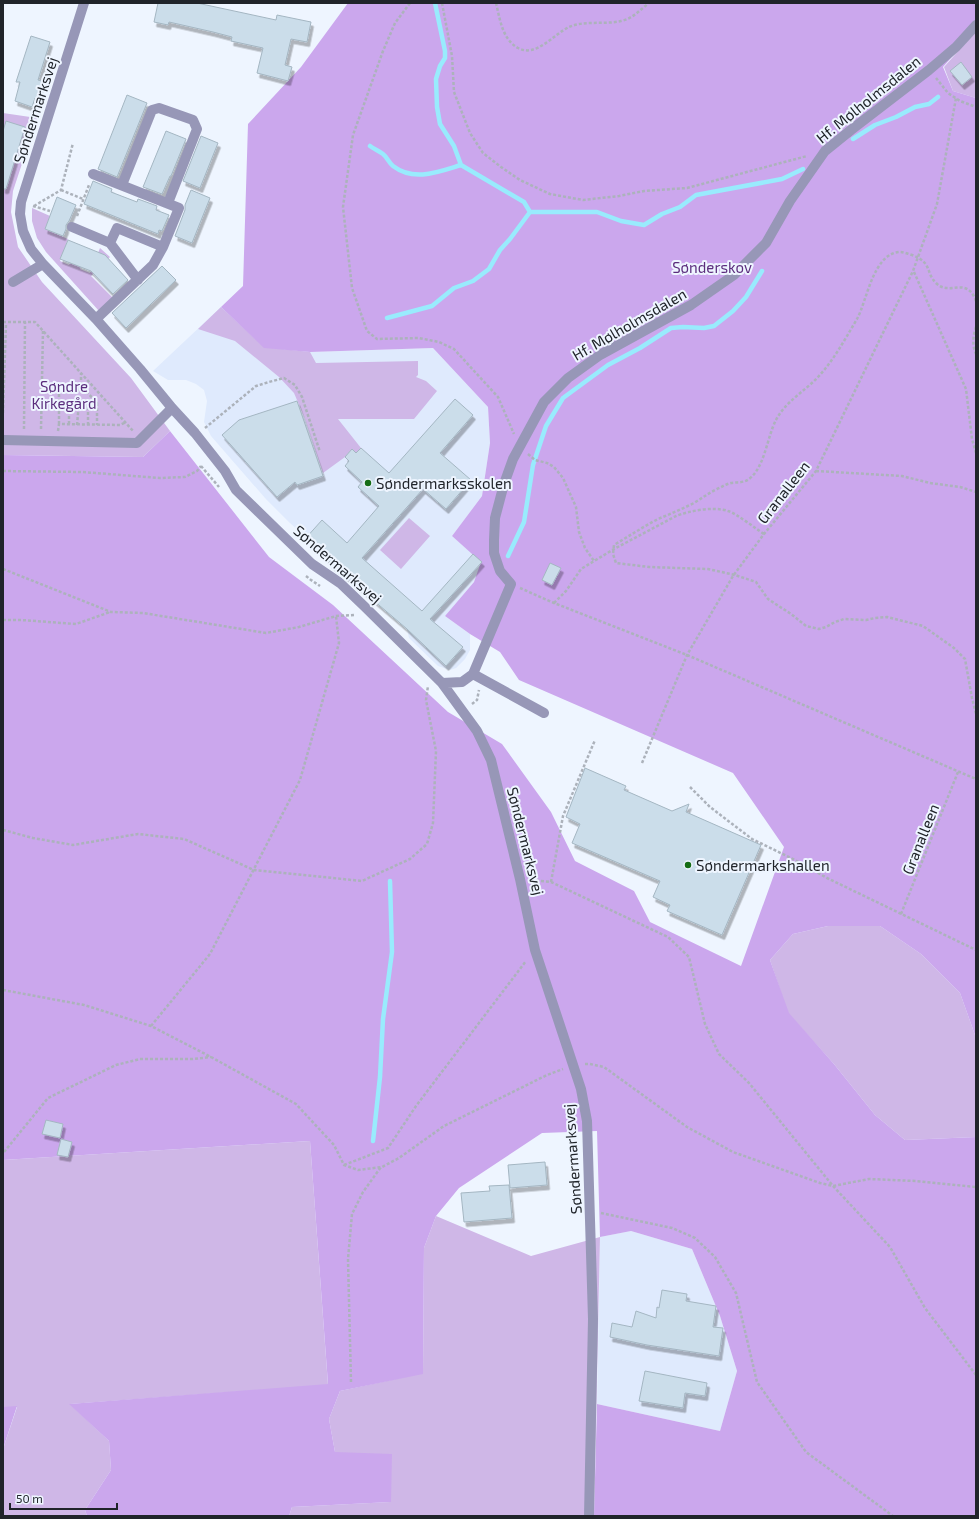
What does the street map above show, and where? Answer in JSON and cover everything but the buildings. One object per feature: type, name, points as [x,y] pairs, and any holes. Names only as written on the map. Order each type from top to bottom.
[{"type":"street","name":"Søndermarksvej","points":[[84,3],[21,202],[20,214],[23,231],[31,249],[96,319],[195,433],[225,470],[236,490],[306,559],[340,583],[442,683],[477,731],[491,760],[520,879],[535,950],[581,1090],[587,1121],[594,1319],[589,1516]]},
{"type":"street","name":"Hf. Mølholmsdalen","points":[[511,584],[500,571],[494,553],[495,518],[504,484],[519,446],[544,402],[568,378],[600,355],[691,305],[734,275],[766,243],[790,201],[825,151],[929,70],[956,47],[976,25]]},
{"type":"street","points":[[122,185],[152,110],[159,108],[193,120],[197,129],[168,203]]},
{"type":"street","points":[[93,174],[179,208],[163,247],[153,265],[96,319]]},
{"type":"street","points":[[72,227],[110,243],[138,280]]},
{"type":"street","points":[[110,243],[117,228],[163,247]]},
{"type":"street","points":[[13,282],[44,264]]},
{"type":"street","points":[[3,440],[137,443],[172,408]]},
{"type":"street","points":[[442,683],[462,682],[473,674],[511,584]]},
{"type":"street","points":[[473,674],[544,713]]},
{"type":"path","points":[[410,3],[395,23],[383,51],[353,135],[342,207],[352,288],[367,331],[377,339],[419,338],[439,342],[454,349],[498,397],[519,446],[535,460],[547,463],[554,467],[563,478],[576,507],[579,532],[585,548],[594,561]]},
{"type":"path","points":[[442,3],[452,56],[454,92],[470,133],[483,153],[501,167],[520,180],[550,194],[583,200],[619,196],[644,191],[687,188],[825,151]]},
{"type":"path","points":[[496,3],[503,31],[519,49],[529,51],[541,47],[546,41],[570,26],[588,23],[621,21],[635,15],[649,3]]},
{"type":"path","points":[[929,70],[948,93],[976,107]]},
{"type":"path","name":"Granalleen","points":[[642,762],[687,655],[735,575],[764,534],[816,470],[913,271],[937,204],[956,98]]},
{"type":"path","points":[[34,206],[61,190],[73,143]]},
{"type":"path","points":[[72,227],[93,174]]},
{"type":"path","points":[[61,190],[83,199]]},
{"type":"path","points":[[21,202],[50,211]]},
{"type":"path","points":[[976,302],[974,296],[968,289],[961,287],[948,288],[935,282],[927,265],[918,257],[902,252],[886,258],[874,274],[859,316],[829,364],[818,377],[784,408],[776,420],[762,459],[749,479],[744,482],[730,483],[658,520],[614,545],[613,554],[616,563],[649,567],[708,569],[735,575],[756,582],[768,599],[806,626],[819,630],[844,619],[866,620],[887,617],[923,626],[954,648],[965,659],[976,714]]},
{"type":"path","points":[[913,271],[966,389],[972,439],[976,453]]},
{"type":"path","points":[[3,413],[5,322],[35,322],[141,439]]},
{"type":"path","points":[[24,440],[25,322]]},
{"type":"path","points":[[976,327],[973,335],[976,354]]},
{"type":"path","points":[[40,441],[43,330]]},
{"type":"path","points":[[81,372],[81,390]]},
{"type":"path","points":[[195,433],[209,426],[256,386],[284,378],[296,385],[302,396],[320,452]]},
{"type":"path","points":[[58,442],[59,390],[85,390],[98,403],[98,425]]},
{"type":"path","points":[[59,402],[98,403]]},
{"type":"path","points":[[69,402],[69,424]]},
{"type":"path","points":[[78,402],[78,425]]},
{"type":"path","points":[[88,403],[88,425]]},
{"type":"path","points":[[59,424],[120,425],[126,422]]},
{"type":"path","points":[[3,471],[82,472],[160,478],[185,477],[197,470],[213,457]]},
{"type":"path","points":[[816,470],[902,476],[930,483],[960,487],[976,492]]},
{"type":"path","points":[[554,603],[566,591],[581,569],[614,549],[686,512],[709,509],[728,511],[764,534]]},
{"type":"path","points":[[3,569],[111,612],[142,613],[266,633],[299,627],[336,616],[356,614],[364,606]]},
{"type":"path","points":[[511,584],[554,603],[687,655],[976,779]]},
{"type":"path","points":[[3,620],[76,624],[111,612]]},
{"type":"path","points":[[151,1026],[210,954],[300,780],[339,643],[336,616]]},
{"type":"path","points":[[3,830],[33,838],[73,845],[138,834],[184,839],[254,870],[362,882],[410,859],[427,844],[433,823],[436,751],[426,700],[428,686]]},
{"type":"path","points":[[551,882],[563,816],[595,740]]},
{"type":"path","name":"Granalleen","points":[[901,914],[958,772]]},
{"type":"path","points":[[690,787],[710,807],[752,839],[796,860],[827,878],[976,950]]},
{"type":"path","points":[[520,879],[551,882],[668,937],[689,957],[705,1024],[719,1054],[749,1083],[833,1186],[890,1246],[924,1308],[976,1375]]},
{"type":"path","points":[[344,1165],[388,1148],[416,1106],[535,950]]},
{"type":"path","points":[[3,990],[84,1004],[151,1026],[296,1104],[334,1145],[344,1165],[358,1170],[382,1167],[399,1158],[444,1126],[547,1075],[572,1065],[590,1064],[604,1067],[687,1127],[733,1152],[820,1183],[833,1186],[869,1179],[916,1181],[976,1188]]},
{"type":"path","points":[[4,1152],[48,1098],[116,1065],[140,1059],[193,1059],[211,1057]]},
{"type":"path","points":[[351,1382],[348,1259],[352,1214],[363,1192],[382,1167]]},
{"type":"path","points":[[591,1211],[672,1228],[696,1238],[715,1257],[736,1293],[757,1382],[806,1452],[892,1516]]},
{"type":"shaded area","name":"Søndermarksskolen","points":[[221,307],[264,348],[310,352],[433,348],[488,407],[490,443],[482,496],[452,536],[482,562],[474,582],[445,616],[470,634],[470,650],[465,659],[456,668],[450,670],[438,666],[409,638],[407,629],[290,523],[265,498],[211,436],[204,422],[207,401],[204,390],[196,384],[186,380],[168,380],[153,371]]},
{"type":"shaded area","points":[[631,1231],[692,1249],[720,1316],[737,1371],[720,1431],[597,1404],[600,1237]]},
{"type":"green space","name":"Sønderskov","points":[[348,3],[976,3],[976,30],[943,67],[953,91],[976,98],[976,1045],[975,1035],[960,993],[921,954],[880,926],[828,926],[793,934],[770,960],[789,1013],[834,1064],[875,1115],[905,1140],[976,1137],[976,1516],[594,1516],[597,1404],[720,1431],[737,1371],[720,1316],[692,1249],[631,1231],[600,1237],[597,1131],[542,1133],[459,1188],[436,1216],[424,1248],[423,1374],[340,1391],[329,1419],[335,1452],[392,1454],[391,1502],[292,1507],[289,1516],[87,1516],[85,1510],[111,1470],[109,1441],[69,1404],[328,1384],[310,1141],[3,1160],[3,455],[143,457],[170,431],[269,557],[333,605],[448,712],[502,744],[551,812],[575,861],[634,891],[650,922],[741,966],[784,847],[733,773],[519,680],[500,652],[470,634],[445,616],[474,582],[481,562],[452,536],[482,496],[490,443],[488,407],[433,348],[310,352],[264,348],[221,307],[243,286],[248,124],[301,67]]},
{"type":"green space","points":[[976,31],[976,98],[953,91],[944,67]]},
{"type":"green space","name":"Søndre Kirkegård","points":[[3,113],[37,118],[13,191],[11,212],[18,247],[42,282],[131,378],[170,431],[143,457],[3,455]]},
{"type":"green space","points":[[32,208],[50,216],[45,229],[68,239],[60,261],[69,265],[70,263],[81,267],[80,269],[90,273],[100,248],[110,257],[91,276],[113,298],[99,311],[46,252],[37,238],[32,221]]},
{"type":"green space","points":[[221,307],[264,347],[310,352],[316,363],[418,361],[418,375],[416,377],[426,381],[437,391],[414,419],[338,419],[361,448],[356,453],[352,449],[345,457],[323,473],[305,419],[294,393],[279,377],[235,341],[198,329]]},
{"type":"green space","points":[[409,518],[430,536],[401,569],[380,550]]},
{"type":"green space","points":[[828,926],[880,926],[921,954],[960,993],[975,1035],[976,1137],[905,1140],[875,1115],[834,1064],[788,1013],[770,960],[793,934]]},
{"type":"green space","points":[[310,1141],[328,1385],[70,1404],[109,1441],[111,1470],[85,1510],[87,1516],[3,1516],[3,1449],[17,1407],[3,1407],[3,1160]]},
{"type":"green space","points":[[436,1216],[531,1256],[600,1237],[594,1516],[289,1516],[292,1507],[390,1502],[335,1452],[329,1419],[340,1391],[423,1373],[424,1248]]},
{"type":"green space","points":[[17,1406],[3,1449],[3,1407]]},
{"type":"waterway","points":[[435,3],[445,51],[445,58],[440,66],[436,79],[437,107],[440,124],[454,146],[461,165]]},
{"type":"waterway","points":[[853,139],[875,125],[896,117],[915,107],[929,104],[938,97]]},
{"type":"waterway","points":[[370,146],[383,154],[393,166],[409,174],[418,175],[435,173],[461,165],[524,202],[530,212],[597,212],[621,221],[644,225],[662,214],[680,207],[696,195],[782,179],[803,169]]},
{"type":"waterway","points":[[387,318],[432,306],[454,288],[473,281],[489,269],[500,250],[530,212]]},
{"type":"waterway","points":[[508,556],[524,522],[533,465],[546,426],[563,398],[608,365],[640,348],[671,328],[704,328],[714,326],[733,311],[746,297],[762,271]]},
{"type":"waterway","points":[[373,1141],[380,1077],[383,1019],[392,952],[390,881]]},
{"type":"place","name":"Søndermarksskolen","points":[[368,483]]},
{"type":"place","name":"Søndermarkshallen","points":[[688,865]]}]
